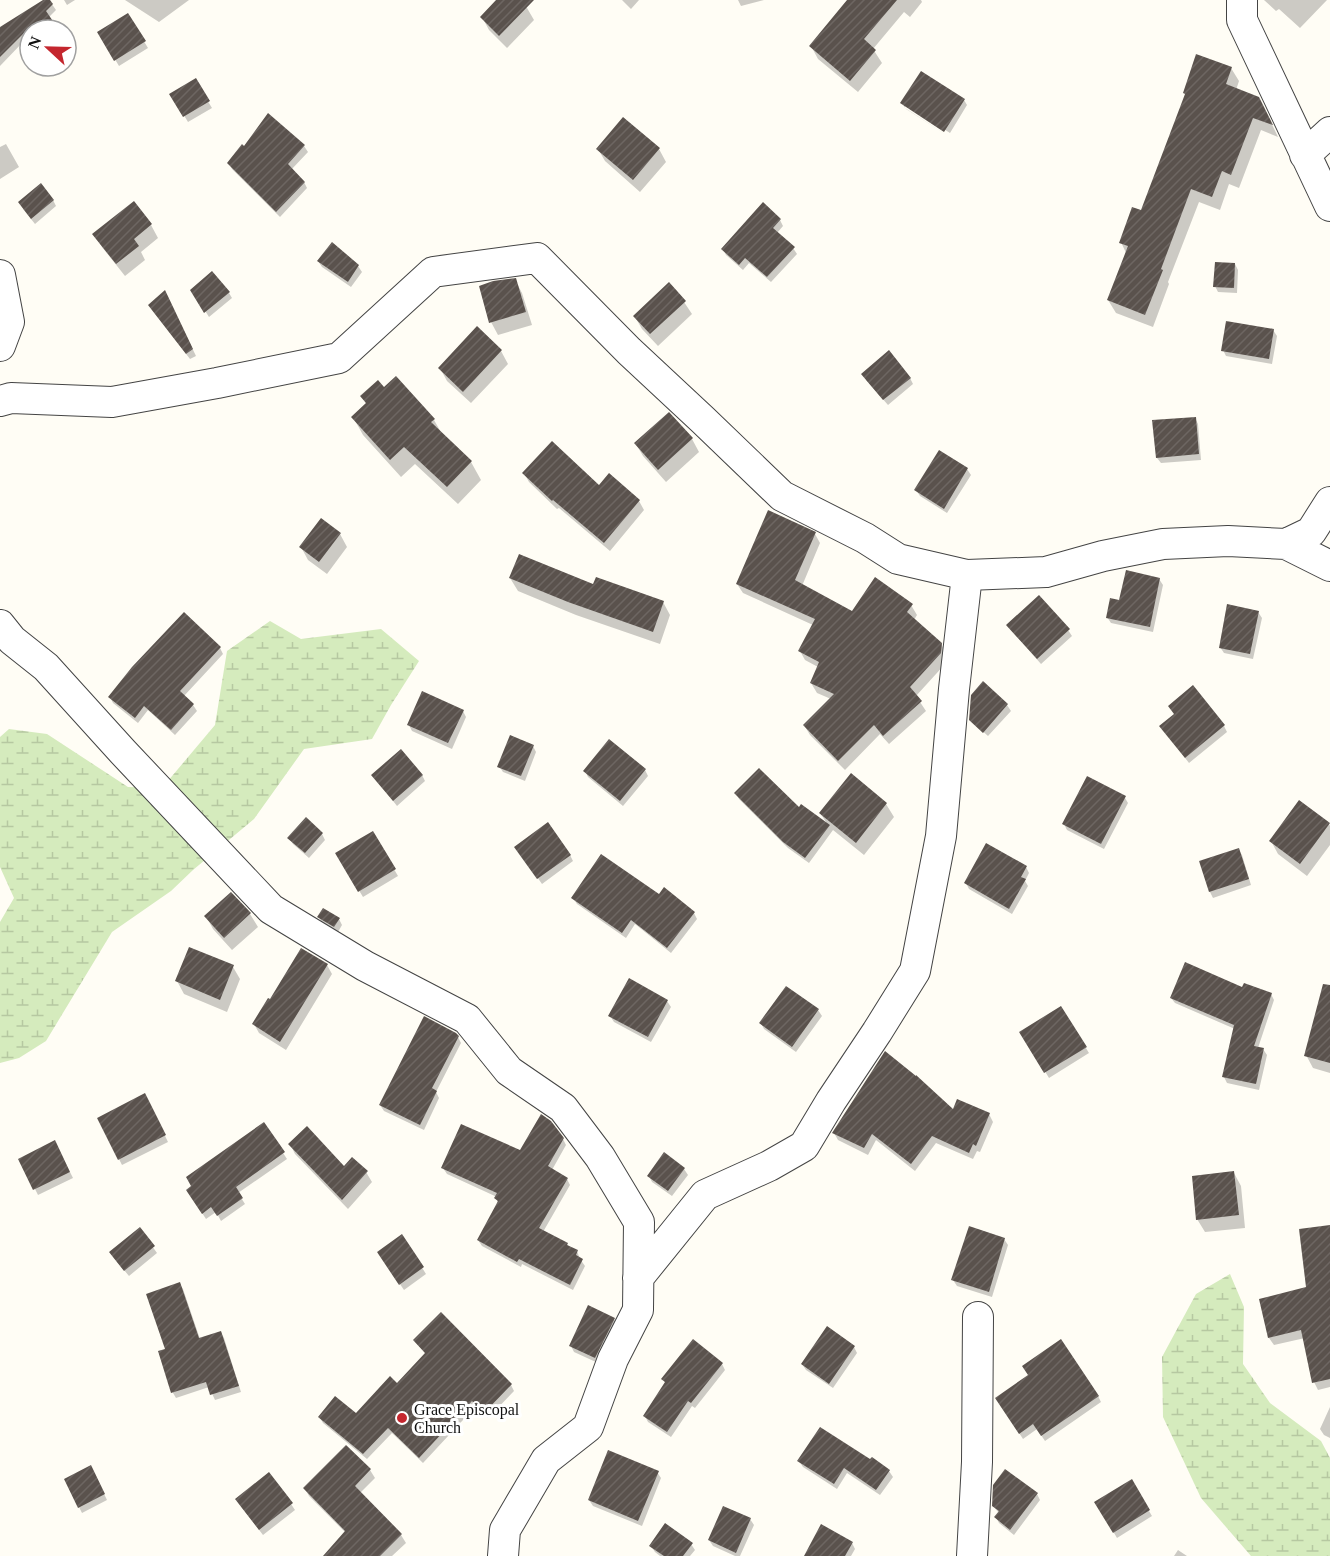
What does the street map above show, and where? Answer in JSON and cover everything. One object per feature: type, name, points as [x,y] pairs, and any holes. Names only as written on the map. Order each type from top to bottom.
[{"type":"street","points":[[1242,0],[1242,20],[1330,206]]},
{"type":"street","points":[[1305,155],[1330,132]]},
{"type":"street","points":[[0,401],[11,398],[112,402],[339,358],[433,272],[537,258],[629,351],[782,496],[865,538],[898,559],[967,575],[1046,572],[1103,556],[1162,544],[1228,541],[1286,544],[1330,566]]},
{"type":"street","points":[[0,275],[9,322],[0,346]]},
{"type":"street","points":[[1286,544],[1311,532],[1330,502]]},
{"type":"street","points":[[638,1278],[705,1195],[769,1166],[804,1146],[915,971],[941,836],[967,575]]},
{"type":"street","points":[[0,625],[12,640],[46,667],[271,909],[364,966],[467,1019],[509,1071],[563,1108],[600,1157],[639,1222],[638,1310],[613,1359],[588,1427],[546,1460],[506,1530],[503,1556]]},
{"type":"street","points":[[972,1556],[977,1462],[978,1317]]},
{"type":"green space","points":[[270,621],[301,639],[381,629],[419,661],[372,739],[304,749],[254,819],[171,891],[112,932],[46,1041],[19,1058],[0,1063],[0,922],[14,898],[0,867],[0,737],[9,729],[47,734],[128,787],[162,788],[215,725],[227,651]]},
{"type":"green space","points":[[1230,1274],[1244,1307],[1243,1364],[1270,1403],[1321,1441],[1330,1458],[1330,1556],[1251,1556],[1201,1498],[1163,1417],[1162,1357],[1196,1294]]},
{"type":"building","points":[[43,0],[50,0],[53,4],[46,11],[51,18],[18,18],[18,39],[0,57],[0,27]]},
{"type":"building","points":[[496,0],[534,0],[499,36],[480,17]]},
{"type":"building","points":[[847,0],[897,0],[864,39],[876,50],[850,81],[809,46]]},
{"type":"building","points":[[128,13],[146,41],[114,61],[97,32]]},
{"type":"building","points":[[1196,54],[1232,67],[1226,84],[1259,97],[1273,125],[1253,118],[1231,175],[1222,171],[1212,197],[1191,189],[1145,315],[1107,300],[1128,246],[1119,243],[1132,207],[1141,210],[1185,94],[1183,93]]},
{"type":"building","points":[[921,71],[965,99],[944,132],[900,103]]},
{"type":"building","points":[[196,78],[210,101],[183,117],[169,94]]},
{"type":"building","points":[[268,113],[305,145],[288,164],[305,182],[276,212],[227,163],[242,144],[244,146]]},
{"type":"building","points":[[623,117],[660,148],[633,180],[596,149]]},
{"type":"building","points":[[41,183],[54,200],[31,219],[18,202]]},
{"type":"building","points":[[134,201],[152,224],[134,239],[139,246],[116,264],[92,234]]},
{"type":"building","points":[[763,202],[781,219],[773,228],[795,247],[767,277],[745,258],[739,265],[721,249]]},
{"type":"building","points":[[332,242],[359,265],[348,282],[317,261]]},
{"type":"building","points":[[1215,262],[1235,263],[1234,288],[1213,287]]},
{"type":"building","points":[[212,271],[230,292],[204,313],[190,290]]},
{"type":"building","points":[[516,278],[526,312],[489,323],[479,286],[493,281]]},
{"type":"building","points":[[669,282],[686,301],[650,334],[633,316]]},
{"type":"building","points":[[165,290],[193,349],[186,354],[148,305]]},
{"type":"building","points":[[1226,321],[1274,329],[1269,359],[1221,351]]},
{"type":"building","points":[[477,326],[502,350],[463,392],[438,368]]},
{"type":"building","points":[[889,350],[911,378],[883,400],[861,374]]},
{"type":"building","points":[[396,376],[435,419],[431,422],[472,461],[447,487],[404,447],[390,460],[351,417],[366,403],[360,396],[378,380],[384,387]]},
{"type":"building","points":[[669,412],[693,438],[658,470],[634,443]]},
{"type":"building","points":[[1196,417],[1199,454],[1156,458],[1152,420]]},
{"type":"building","points":[[552,441],[599,485],[609,473],[640,500],[604,543],[552,501],[522,473]]},
{"type":"building","points":[[939,450],[968,468],[944,509],[914,490]]},
{"type":"building","points":[[768,510],[816,532],[795,580],[852,611],[875,577],[913,604],[907,612],[942,643],[941,653],[910,687],[922,701],[883,736],[874,725],[838,761],[803,725],[834,694],[810,683],[819,662],[798,651],[815,619],[736,584]]},
{"type":"building","points":[[321,518],[341,533],[319,562],[299,547]]},
{"type":"building","points":[[519,554],[593,584],[596,577],[664,601],[653,632],[509,578]]},
{"type":"building","points":[[1126,570],[1160,578],[1150,627],[1106,618],[1110,598],[1119,600]]},
{"type":"building","points":[[1039,595],[1070,629],[1037,659],[1006,625]]},
{"type":"building","points":[[1227,604],[1259,611],[1250,654],[1219,648]]},
{"type":"building","points":[[184,612],[221,647],[180,691],[194,704],[171,730],[144,706],[135,718],[108,697],[132,667]]},
{"type":"building","points":[[983,681],[1008,704],[983,733],[969,720],[971,695]]},
{"type":"building","points":[[1193,685],[1225,725],[1185,758],[1159,726],[1174,714],[1168,706]]},
{"type":"building","points":[[422,691],[464,710],[448,743],[407,725]]},
{"type":"building","points":[[510,735],[534,745],[521,776],[497,767]]},
{"type":"building","points":[[609,739],[646,769],[620,801],[583,771]]},
{"type":"building","points":[[401,749],[423,775],[393,801],[371,775]]},
{"type":"building","points":[[759,768],[799,807],[801,804],[830,825],[805,858],[783,842],[734,793]]},
{"type":"building","points":[[851,773],[887,803],[856,843],[819,813]]},
{"type":"building","points":[[1087,776],[1126,796],[1101,844],[1062,824]]},
{"type":"building","points":[[1299,800],[1330,823],[1300,864],[1269,841]]},
{"type":"building","points":[[306,817],[323,833],[305,853],[287,838]]},
{"type":"building","points":[[548,822],[571,855],[537,879],[514,847]]},
{"type":"building","points":[[373,831],[396,869],[358,892],[335,853]]},
{"type":"building","points":[[986,843],[1027,866],[1021,877],[1026,879],[1009,909],[964,883]]},
{"type":"building","points":[[1239,848],[1249,879],[1209,892],[1199,861]]},
{"type":"building","points":[[601,854],[659,894],[664,887],[695,912],[667,948],[631,920],[622,933],[571,898]]},
{"type":"building","points":[[231,892],[251,913],[224,938],[204,916]]},
{"type":"building","points":[[323,908],[340,918],[334,927],[317,917]]},
{"type":"building","points":[[189,947],[234,965],[220,1000],[175,981]]},
{"type":"building","points":[[301,948],[328,964],[280,1042],[252,1024]]},
{"type":"building","points":[[1185,962],[1242,987],[1244,983],[1272,993],[1254,1046],[1264,1048],[1256,1084],[1222,1077],[1234,1025],[1170,998]]},
{"type":"building","points":[[629,978],[668,1000],[648,1037],[608,1016]]},
{"type":"building","points":[[1323,984],[1330,985],[1330,1063],[1304,1056]]},
{"type":"building","points":[[786,986],[819,1009],[792,1047],[759,1023]]},
{"type":"building","points":[[1061,1006],[1087,1047],[1044,1073],[1019,1032]]},
{"type":"building","points":[[424,1016],[459,1036],[432,1088],[437,1091],[420,1125],[379,1105]]},
{"type":"building","points":[[885,1051],[916,1075],[953,1109],[957,1099],[990,1113],[976,1146],[973,1144],[969,1153],[932,1136],[911,1164],[872,1134],[864,1148],[832,1133]]},
{"type":"building","points":[[145,1093],[166,1135],[118,1160],[97,1118]]},
{"type":"building","points":[[541,1114],[551,1121],[564,1138],[548,1166],[568,1178],[539,1228],[578,1250],[576,1255],[583,1259],[570,1285],[519,1259],[517,1262],[477,1240],[498,1201],[494,1198],[497,1193],[441,1168],[461,1124],[520,1150]]},
{"type":"building","points":[[264,1122],[285,1152],[236,1187],[243,1198],[217,1216],[211,1207],[202,1214],[186,1190],[191,1186],[186,1177]]},
{"type":"building","points":[[307,1126],[344,1166],[352,1157],[368,1171],[342,1200],[288,1144]]},
{"type":"building","points":[[55,1140],[70,1172],[33,1190],[18,1159]]},
{"type":"building","points":[[664,1152],[685,1168],[668,1191],[647,1176]]},
{"type":"building","points":[[1234,1171],[1239,1215],[1196,1220],[1192,1176]]},
{"type":"building","points":[[1330,1225],[1330,1379],[1312,1383],[1301,1330],[1268,1338],[1259,1299],[1306,1287],[1299,1229]]},
{"type":"building","points":[[969,1226],[1005,1238],[989,1292],[951,1280]]},
{"type":"building","points":[[140,1227],[155,1246],[124,1271],[109,1252]]},
{"type":"building","points":[[402,1234],[424,1267],[399,1285],[377,1252]]},
{"type":"building","points":[[180,1282],[199,1338],[221,1331],[239,1386],[210,1395],[206,1382],[171,1393],[158,1351],[165,1349],[146,1294]]},
{"type":"building","points":[[588,1305],[615,1318],[595,1358],[569,1346]]},
{"type":"building","points":[[441,1312],[512,1384],[484,1413],[472,1401],[419,1458],[388,1428],[363,1454],[318,1417],[335,1396],[356,1413],[390,1376],[397,1383],[425,1353],[413,1340]]},
{"type":"building","points":[[827,1326],[855,1346],[829,1384],[801,1364]]},
{"type":"building","points":[[693,1339],[723,1363],[691,1403],[688,1401],[667,1432],[643,1416],[665,1382],[661,1379]]},
{"type":"building","points":[[1061,1339],[1099,1396],[1041,1436],[1033,1424],[1019,1434],[995,1398],[1028,1375],[1022,1366]]},
{"type":"building","points":[[820,1427],[890,1470],[876,1490],[844,1468],[834,1484],[797,1461]]},
{"type":"building","points":[[346,1445],[371,1469],[355,1486],[402,1534],[380,1556],[323,1556],[345,1531],[303,1488]]},
{"type":"building","points":[[608,1450],[659,1471],[638,1521],[588,1500]]},
{"type":"building","points":[[91,1465],[105,1494],[78,1508],[64,1479]]},
{"type":"building","points":[[1005,1469],[1038,1493],[1010,1530],[994,1517],[999,1511],[992,1506],[993,1485]]},
{"type":"building","points":[[269,1472],[293,1503],[259,1530],[235,1499]]},
{"type":"building","points":[[1132,1479],[1150,1510],[1113,1533],[1094,1502]]},
{"type":"building","points":[[723,1506],[751,1518],[736,1553],[708,1540]]},
{"type":"building","points":[[665,1523],[693,1543],[683,1556],[664,1556],[649,1546]]},
{"type":"building","points":[[821,1524],[853,1542],[845,1556],[804,1556]]},
{"type":"place","name":"Grace Episcopal Church","points":[[402,1418]]}]
